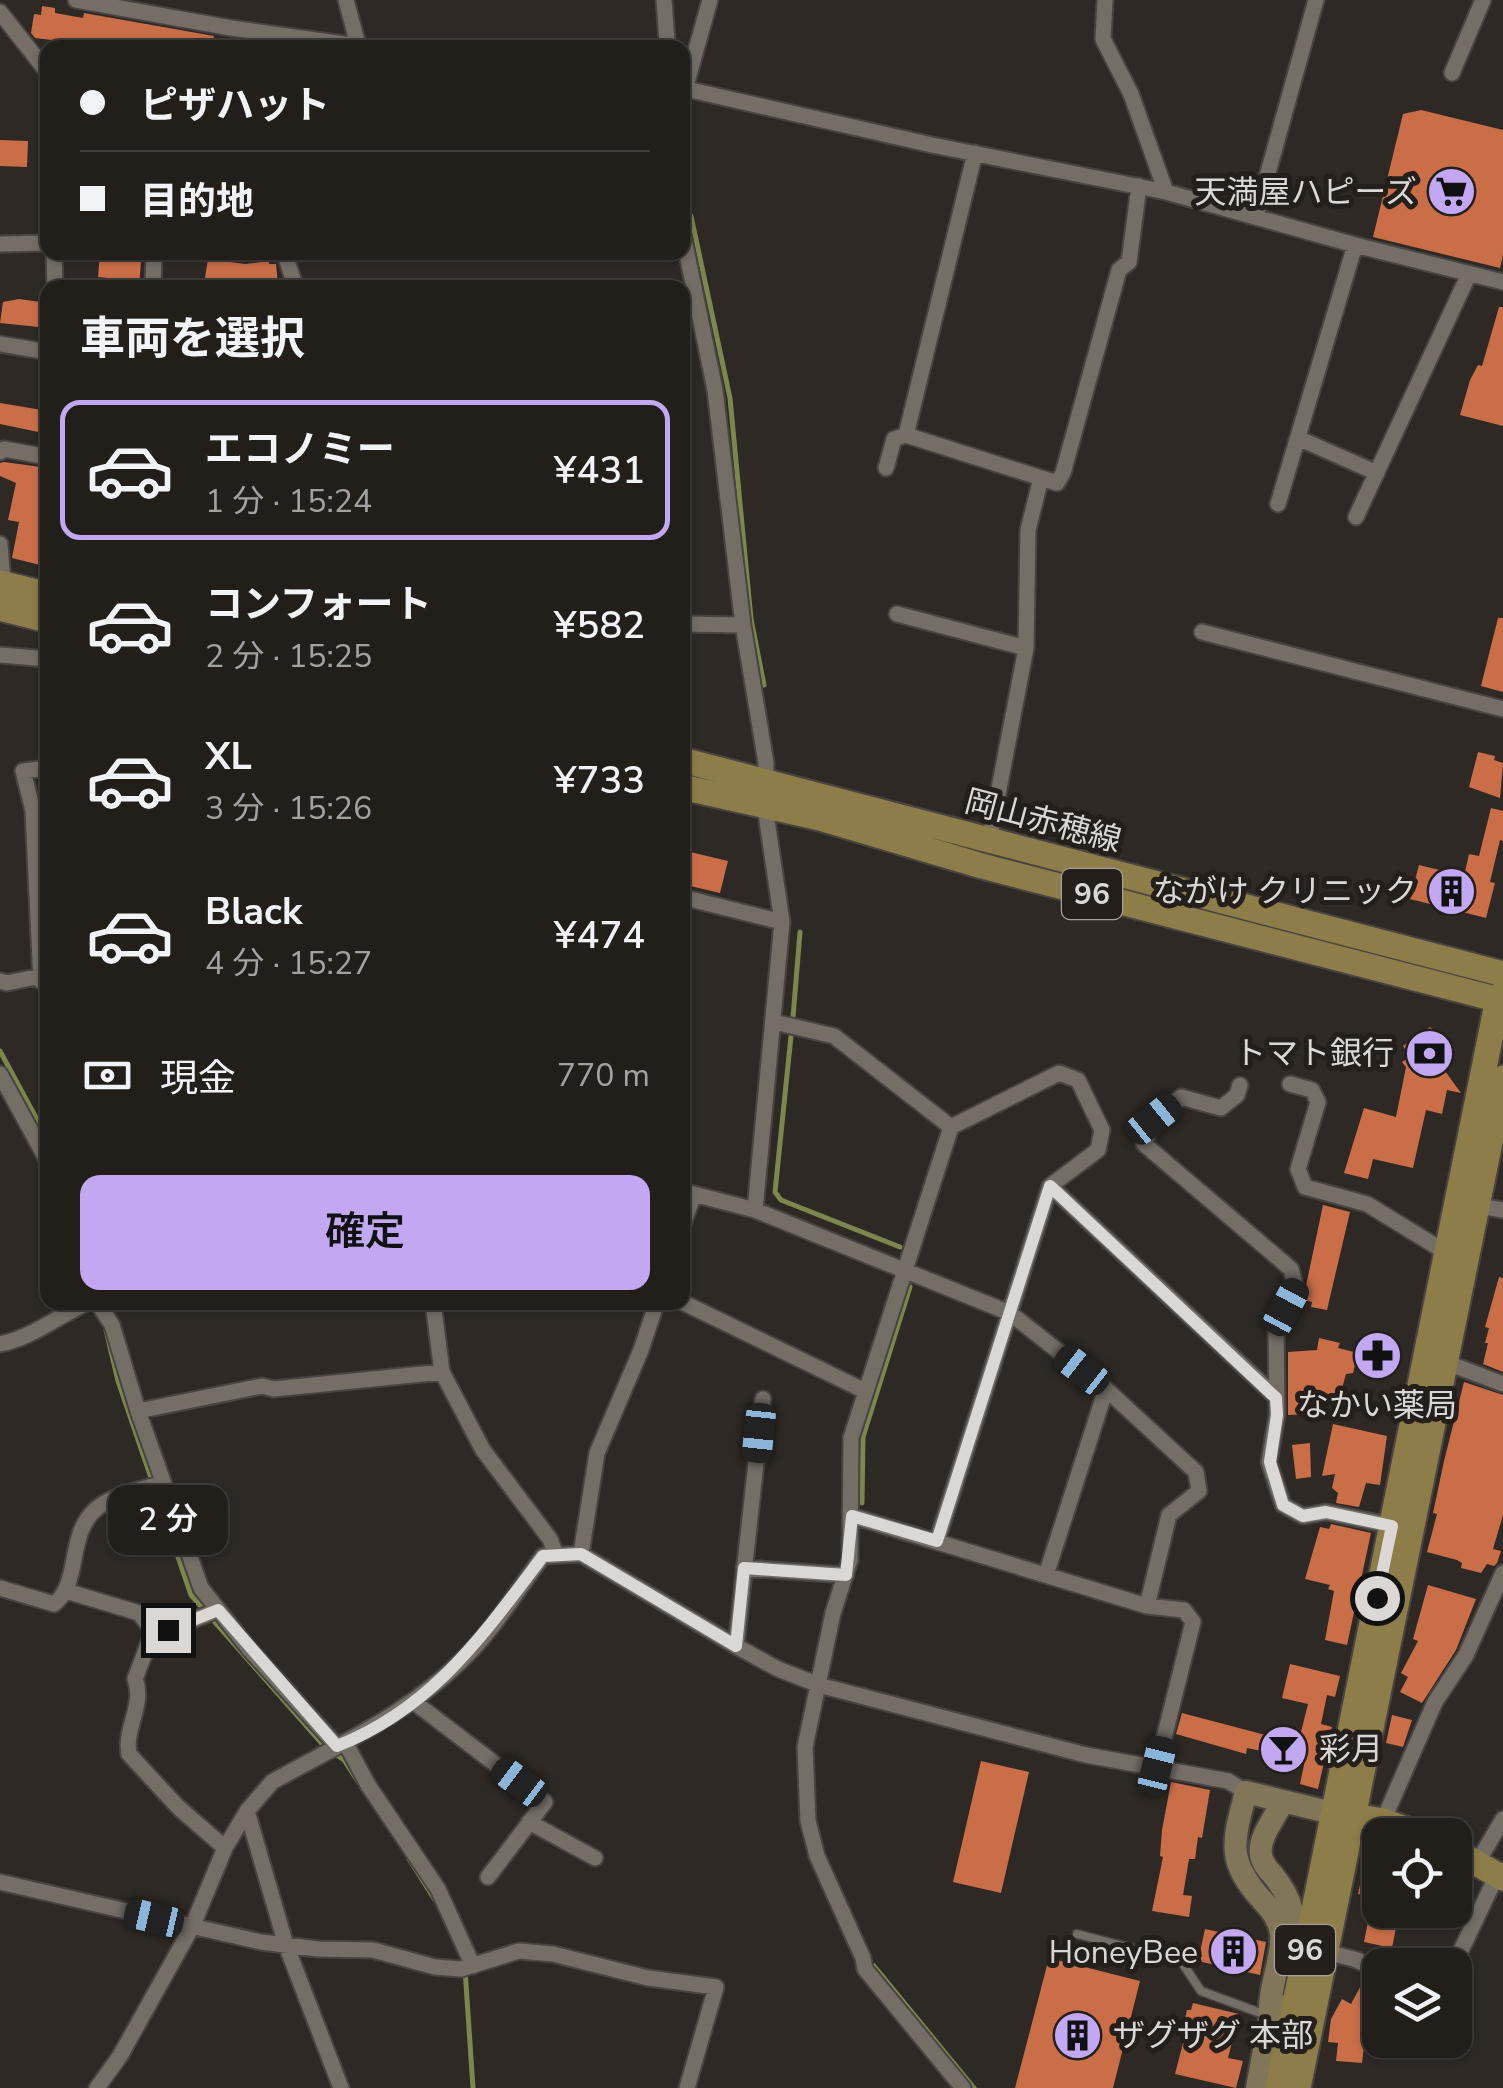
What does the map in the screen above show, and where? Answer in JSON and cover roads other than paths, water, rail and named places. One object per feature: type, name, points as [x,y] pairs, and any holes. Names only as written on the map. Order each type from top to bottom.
[{"type":"main road","points":[[1,591],[40,594]]},
{"type":"main road","points":[[1,591],[40,615]]},
{"type":"main road","name":"岡山赤穂線","points":[[690,763],[820,818],[982,866],[1502,992]]},
{"type":"main road","name":"岡山赤穂線","points":[[690,788],[766,794],[989,841],[1502,992]]},
{"type":"main road","name":"96","points":[[1436,1359],[1447,1253],[1479,1206],[1502,992]]},
{"type":"main road","name":"96","points":[[1278,2088],[1344,1814],[1436,1359],[1479,1206],[1503,1078]]},
{"type":"main road","points":[[1344,1814],[1366,1818]]},
{"type":"main road","name":"96","points":[[1298,2088],[1326,1952],[1344,1814]]},
{"type":"street","points":[[76,0],[320,40]]},
{"type":"street","points":[[346,0],[363,40]]},
{"type":"street","points":[[664,0],[667,40]]},
{"type":"street","points":[[690,68],[710,0]]},
{"type":"street","points":[[1105,0],[1103,39],[1131,94],[1166,192]]},
{"type":"street","points":[[1256,216],[1316,0]]},
{"type":"street","points":[[1452,73],[1483,0]]},
{"type":"street","points":[[0,12],[40,63]]},
{"type":"street","points":[[230,40],[231,28]]},
{"type":"street","points":[[690,89],[1166,192],[1503,282]]},
{"type":"street","points":[[906,436],[975,153]]},
{"type":"street","points":[[886,468],[894,439],[906,436],[1057,483],[1119,270],[1129,262],[1138,186]]},
{"type":"street","points":[[0,244],[40,242]]},
{"type":"street","points":[[1278,504],[1355,245]]},
{"type":"street","points":[[688,260],[715,390],[742,626],[766,763],[766,794],[782,922],[754,1210]]},
{"type":"street","points":[[1356,517],[1469,274]]},
{"type":"street","points":[[0,344],[40,351]]},
{"type":"street","points":[[1298,438],[1377,473]]},
{"type":"street","points":[[0,452],[40,457]]},
{"type":"street","points":[[989,841],[1026,648],[1028,530],[1041,478]]},
{"type":"street","points":[[0,544],[1,591]]},
{"type":"street","points":[[897,614],[1026,648]]},
{"type":"street","points":[[690,624],[742,626]]},
{"type":"street","points":[[1202,632],[1503,709]]},
{"type":"street","points":[[0,656],[40,658]]},
{"type":"street","points":[[40,769],[23,770],[33,810],[40,917]]},
{"type":"street","points":[[690,899],[782,922]]},
{"type":"street","points":[[0,981],[40,979]]},
{"type":"street","points":[[774,1022],[834,1036],[950,1126]]},
{"type":"street","points":[[0,1074],[40,1147]]},
{"type":"street","points":[[937,1541],[1050,1186],[1098,1150],[1102,1130],[1078,1080],[1059,1074],[950,1126],[851,1438],[852,1516],[846,1575],[833,1613],[804,1765],[808,1821],[817,1856],[865,1969],[963,2088]]},
{"type":"street","points":[[1290,1084],[1312,1090],[1318,1102],[1298,1169],[1305,1187],[1368,1204],[1447,1253]]},
{"type":"street","points":[[1240,1085],[1237,1095],[1222,1108],[1181,1097],[1154,1119],[1144,1144],[1290,1269],[1296,1288],[1276,1327],[1277,1415],[1270,1462],[1283,1505],[1303,1516],[1326,1512],[1402,1528]]},
{"type":"street","points":[[1050,1186],[1276,1398]]},
{"type":"street","points":[[690,1193],[754,1210],[1010,1314],[1106,1388],[1196,1472],[1199,1491],[1169,1515],[1146,1606]]},
{"type":"street","points":[[690,1306],[865,1392]]},
{"type":"street","points":[[0,1344],[27,1336],[70,1310]]},
{"type":"street","points":[[102,1310],[112,1325],[156,1485],[211,1612],[368,1785],[438,1889],[468,1968]]},
{"type":"street","points":[[434,1310],[442,1372],[483,1450],[550,1539],[556,1555]]},
{"type":"street","points":[[581,1554],[598,1453],[642,1350],[654,1310]]},
{"type":"street","points":[[1436,1359],[1503,1384]]},
{"type":"street","points":[[138,1412],[262,1386],[274,1389],[442,1372]]},
{"type":"street","points":[[1046,1575],[1106,1388]]},
{"type":"street","points":[[736,1646],[763,1399]]},
{"type":"street","points":[[0,1588],[54,1604],[64,1596],[76,1544],[94,1510],[156,1485]]},
{"type":"street","points":[[852,1516],[1146,1606],[1184,1610],[1193,1622],[1157,1766]]},
{"type":"street","points":[[97,2088],[120,2056],[192,1927],[225,1848],[247,1811],[272,1782],[414,1702],[468,1654],[543,1556],[581,1554],[736,1646],[819,1685],[1086,1755],[1228,1782],[1282,1803],[1344,1814]]},
{"type":"street","points":[[744,1568],[846,1575]]},
{"type":"street","points":[[1383,1818],[1435,1702],[1466,1655],[1503,1573]]},
{"type":"street","points":[[66,1590],[130,1609],[147,1620],[152,1631],[135,1679],[140,1691],[129,1754],[225,1848]]},
{"type":"street","points":[[152,1631],[168,1630],[211,1612]]},
{"type":"street","points":[[414,1702],[545,1802],[488,1877]]},
{"type":"street","points":[[1246,1792],[1235,1864],[1243,1879],[1272,1910],[1282,1938],[1268,1996],[1270,2017],[1256,2088]]},
{"type":"street","points":[[1270,2017],[1280,1998],[1295,1915],[1290,1899],[1260,1854],[1265,1834],[1282,1803]]},
{"type":"street","points":[[247,1811],[286,1945],[342,2088]]},
{"type":"street","points":[[1459,1948],[1483,1867],[1503,1819]]},
{"type":"street","points":[[529,1822],[595,1858]]},
{"type":"street","points":[[0,1882],[192,1927],[286,1945],[374,1950],[435,1968],[468,1968],[519,1951],[553,1954],[648,1978],[716,1987],[687,2088]]},
{"type":"street","points":[[1326,1952],[1362,1963]]},
{"type":"street","points":[[1312,2088],[1314,2010]]},
{"type":"lane","points":[[1077,1934],[1181,1962],[1202,1991],[1270,2017]]},
{"type":"waterway","points":[[691,216],[730,398],[751,619],[764,685]]},
{"type":"waterway","points":[[793,1017],[800,932]]},
{"type":"waterway","points":[[791,1036],[775,1192],[781,1200],[900,1247]]},
{"type":"waterway","points":[[0,1051],[40,1125]]},
{"type":"waterway","points":[[862,1503],[863,1437],[910,1287]]},
{"type":"waterway","points":[[106,1330],[118,1381],[191,1595],[325,1747]]},
{"type":"waterway","points":[[334,1753],[344,1760],[359,1783]]},
{"type":"waterway","points":[[409,1859],[435,1900]]},
{"type":"waterway","points":[[874,1966],[974,2088]]},
{"type":"waterway","points":[[465,1969],[473,2088]]},
{"type":"place","name":"天満屋ハピーズ","points":[[1452,192]]},
{"type":"place","name":"ながけ クリニック","points":[[1452,891]]},
{"type":"place","name":"トマト銀行","points":[[1429,1053]]},
{"type":"place","name":"なかい薬局","points":[[1377,1355]]},
{"type":"place","name":"彩月","points":[[1284,1749]]},
{"type":"place","name":"HoneyBee","points":[[1233,1952]]},
{"type":"place","name":"ザグザグ 本部","points":[[1078,2035]]}]
